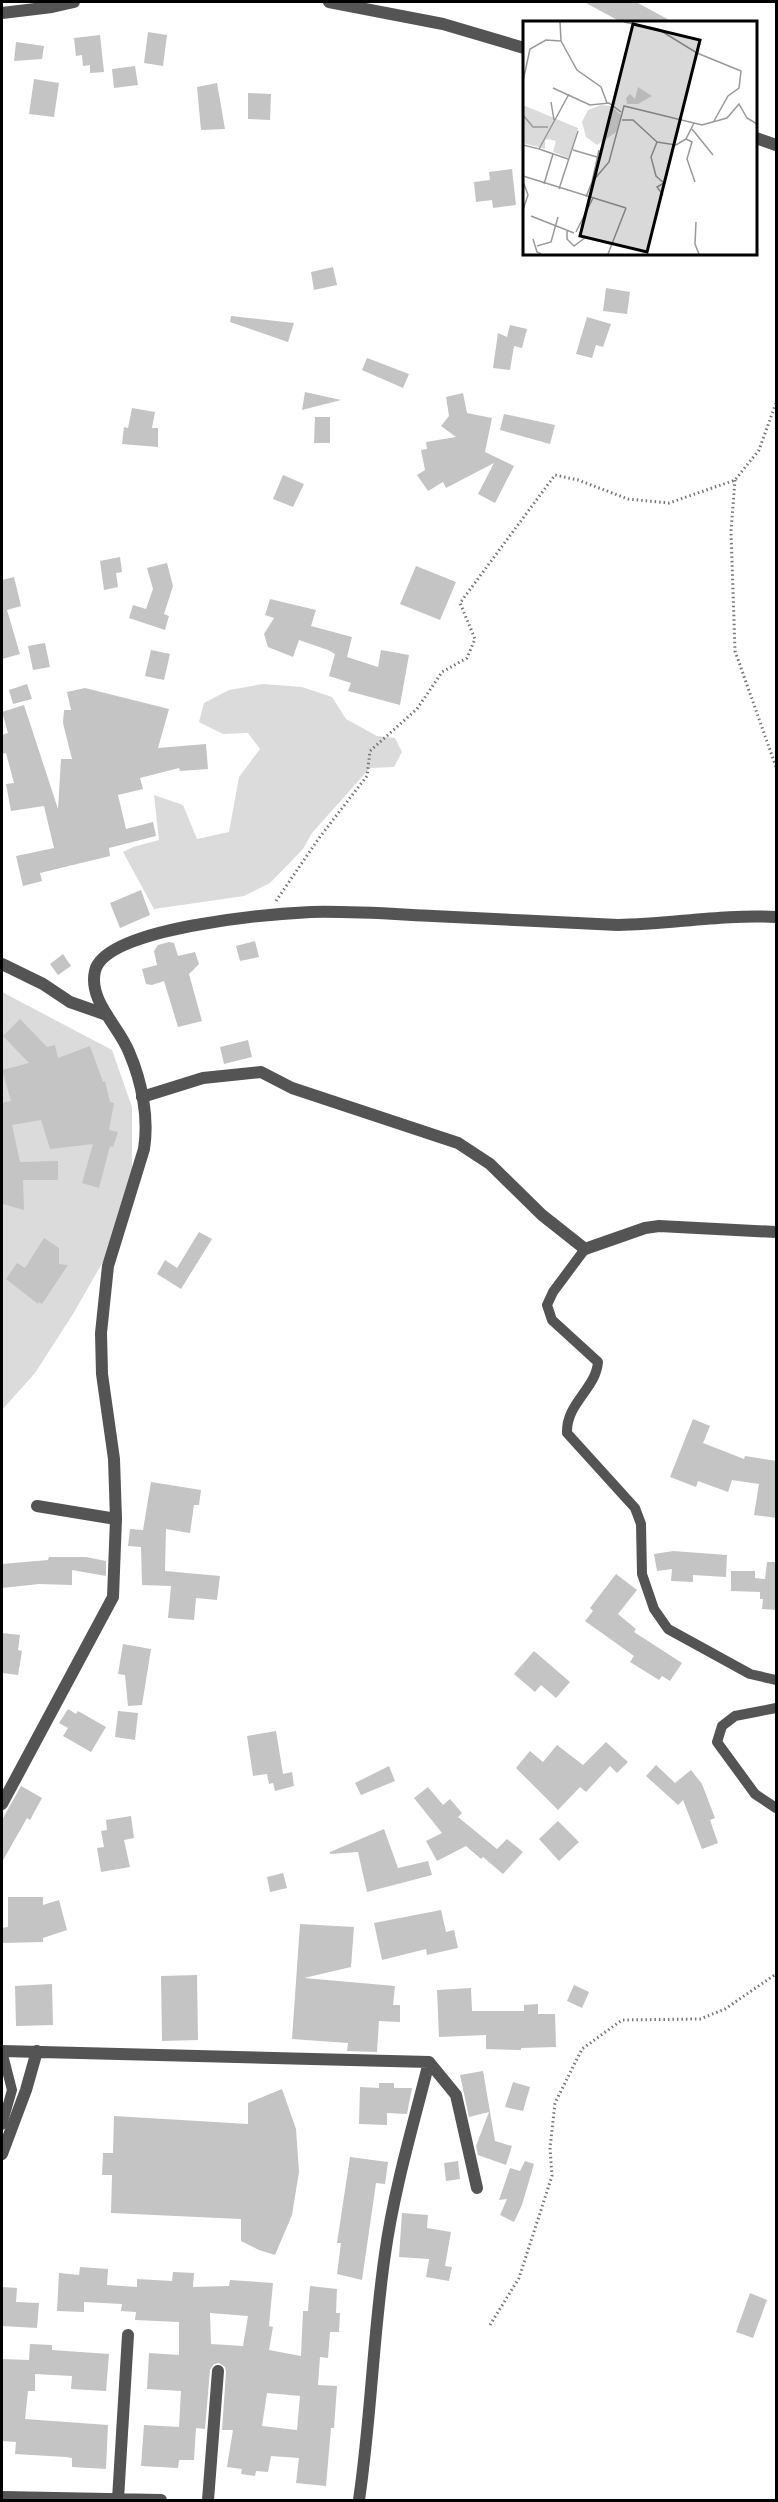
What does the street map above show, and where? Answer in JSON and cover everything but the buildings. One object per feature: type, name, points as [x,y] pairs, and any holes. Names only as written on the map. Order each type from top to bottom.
[{"type":"street","points":[[2,13],[74,2]]},
{"type":"street","points":[[329,2],[443,24],[523,47]]},
{"type":"street","points":[[757,138],[777,146]]},
{"type":"street","points":[[2,1804],[113,1597],[116,1519],[114,1459],[102,1374],[101,1333],[108,1266],[144,1149],[147,1131],[142,1097],[130,1053],[123,1037],[97,997],[94,979],[99,962],[119,946],[146,936],[266,915],[356,912],[618,925],[662,925],[729,916],[777,917]]},
{"type":"street","points":[[2,964],[43,984],[70,1002],[107,1015]]},
{"type":"street","points":[[142,1097],[203,1078],[261,1072],[291,1088],[458,1143],[490,1164],[542,1215],[585,1249],[645,1228],[659,1226],[777,1232]]},
{"type":"street","points":[[37,1506],[116,1519]]},
{"type":"street","points":[[2,2051],[429,2062],[456,2096],[477,2188]]},
{"type":"street","points":[[2,2154],[23,2099],[37,2051]]},
{"type":"street","points":[[359,2500],[367,2446],[385,2255],[396,2195],[429,2062]]},
{"type":"street","points":[[118,2499],[128,2335]]},
{"type":"street","points":[[208,2500],[218,2371]]},
{"type":"street","points":[[2,2497],[160,2500]]},
{"type":"lane","points":[[585,1249],[553,1292],[547,1305],[552,1320],[598,1362],[597,1372],[567,1419],[567,1433],[635,1508],[641,1524],[642,1574],[654,1609],[668,1629],[750,1674],[777,1680]]},
{"type":"lane","points":[[777,1708],[735,1716],[722,1726],[717,1742],[756,1794],[777,1808]]},
{"type":"lane","points":[[2,2051],[12,2090],[2,2125]]},
{"type":"path","points":[[266,915],[319,838],[367,776],[370,751],[417,709],[442,672],[467,658],[475,639],[460,603],[555,475],[578,480],[628,499],[669,503],[735,480],[759,450],[777,403]]},
{"type":"path","points":[[735,480],[731,531],[735,651],[777,767]]},
{"type":"path","points":[[490,2325],[519,2278],[552,2176],[550,2148],[555,2103],[582,2049],[622,2020],[700,2019],[725,2009],[777,1974]]},
{"type":"shaded area","points":[[263,684],[302,687],[332,697],[346,719],[377,736],[395,738],[402,752],[394,767],[370,768],[312,833],[303,849],[270,883],[244,896],[154,909],[123,852],[159,840],[154,795],[183,805],[197,839],[229,832],[239,777],[260,749],[248,733],[223,734],[199,722],[204,703],[229,690]]},
{"type":"shaded area","points":[[2,992],[112,1050],[132,1107],[132,1176],[108,1253],[73,1314],[35,1373],[2,1410]]}]
